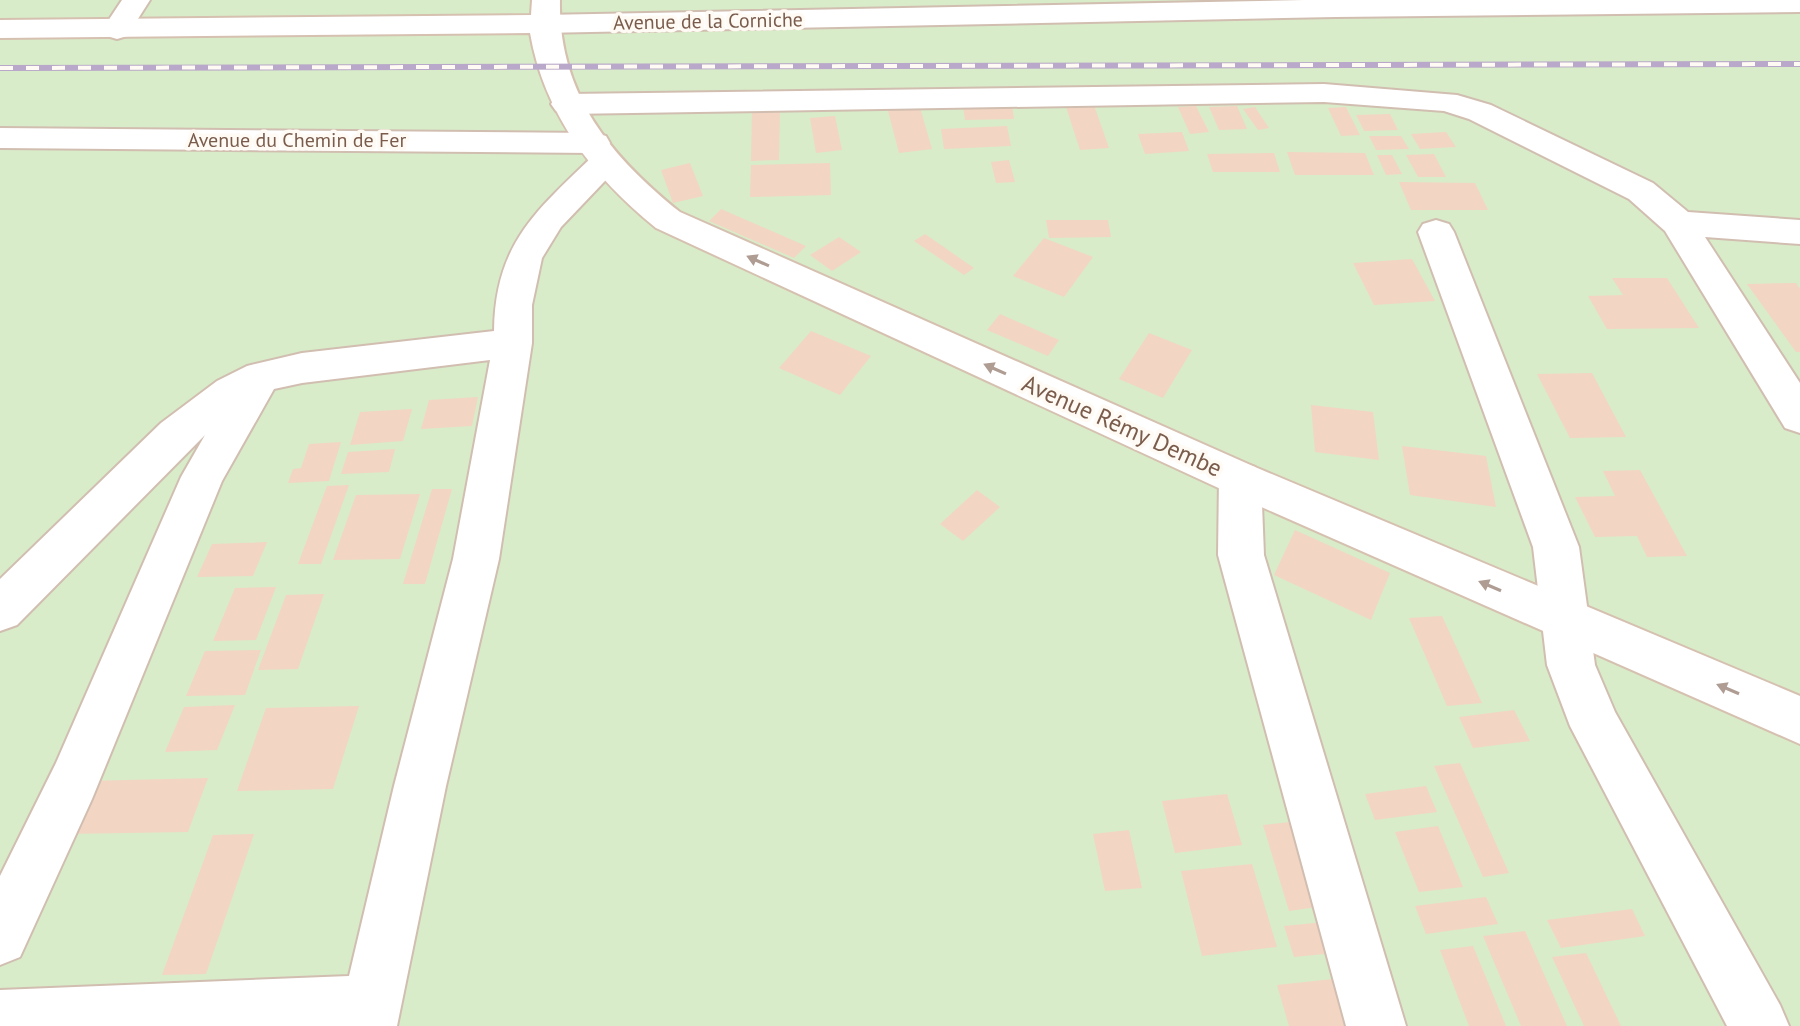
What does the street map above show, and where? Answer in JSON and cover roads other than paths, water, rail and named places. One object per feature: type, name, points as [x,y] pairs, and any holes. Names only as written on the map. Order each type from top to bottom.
[{"type":"street","points":[[117,30],[136,0]]},
{"type":"street","name":"Avenue de la Corniche","points":[[0,29],[117,30],[544,12],[1727,1],[1800,3]]},
{"type":"street","name":"Avenue Rémy Dembe","points":[[544,12],[545,48],[567,104],[632,191],[668,220],[1240,479],[1800,720]]},
{"type":"street","points":[[567,104],[1310,93],[1446,102],[1480,112],[1641,191],[1663,207],[1678,223],[1800,417]]},
{"type":"street","name":"Avenue du Chemin de Fer","points":[[0,138],[600,152]]},
{"type":"street","points":[[0,1020],[369,1016],[476,559],[513,343],[513,305],[524,257],[600,152]]},
{"type":"street","points":[[1678,223],[1800,232]]},
{"type":"street","points":[[1436,232],[1556,547],[1571,665],[1595,726],[1759,1026]]},
{"type":"street","points":[[0,610],[176,435],[231,392],[261,377],[302,368],[513,343]]},
{"type":"street","points":[[0,937],[74,781],[202,477],[261,377]]},
{"type":"street","points":[[1240,479],[1241,555],[1376,1026]]},
{"type":"railway","points":[[0,68],[1800,64]]}]
